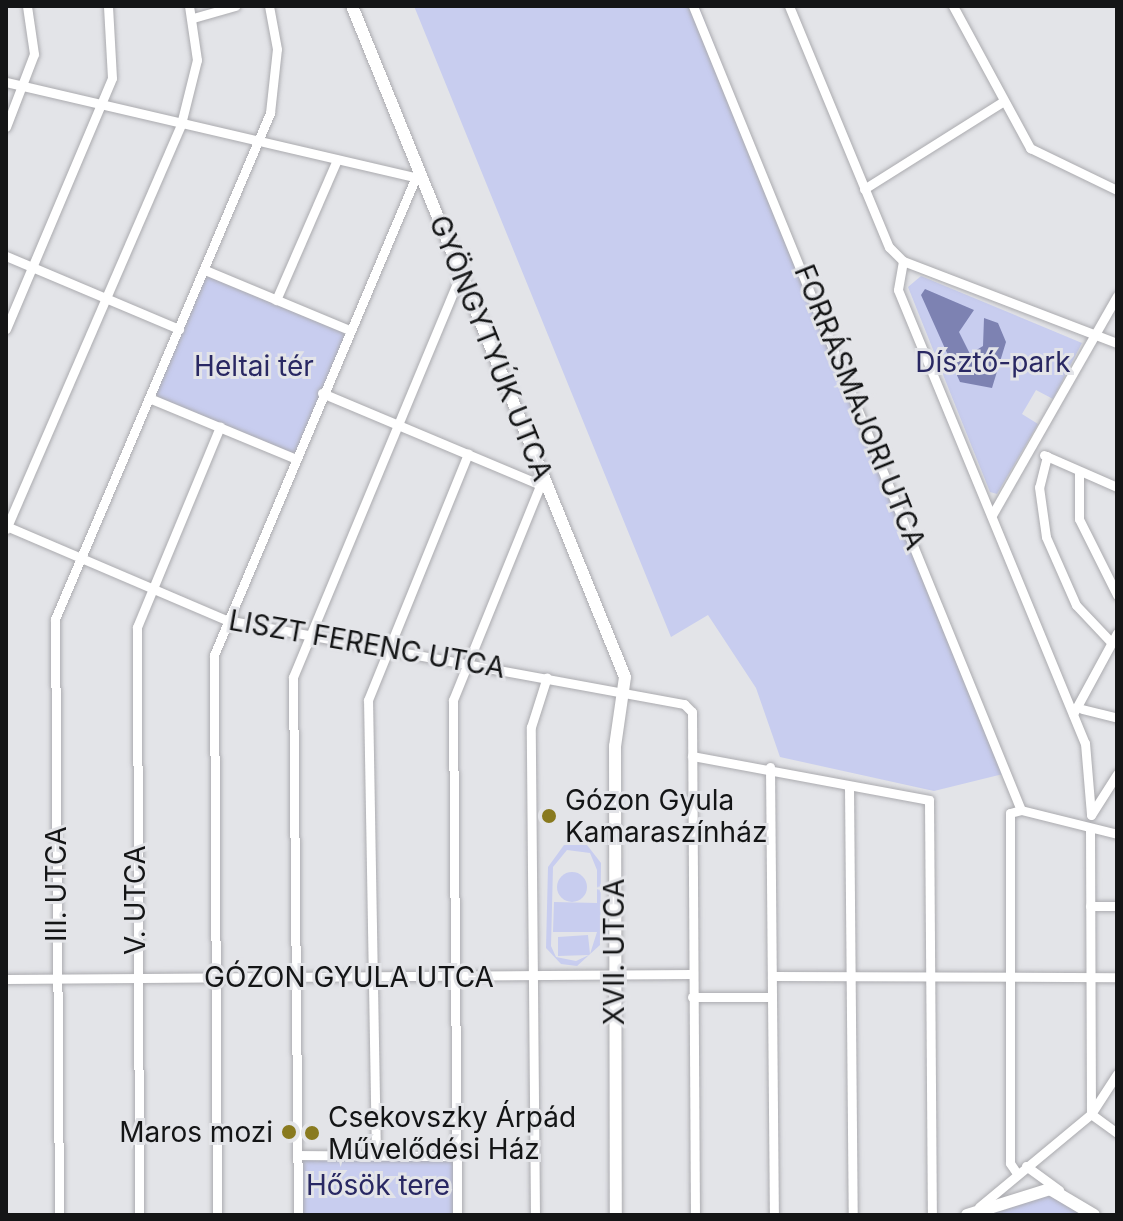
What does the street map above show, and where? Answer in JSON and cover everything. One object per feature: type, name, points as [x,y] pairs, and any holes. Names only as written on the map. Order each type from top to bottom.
[{"type":"street","points":[[6,127],[34,54],[27,6]]},
{"type":"street","points":[[6,329],[102,104],[116,58],[108,6]]},
{"type":"street","points":[[6,527],[181,124],[197,60],[189,6]]},
{"type":"street","points":[[193,18],[235,6]]},
{"type":"street","name":"III. UTCA","points":[[59,1215],[55,619],[260,142],[276,85],[269,6]]},
{"type":"street","name":"GYÖNGYTYÚK UTCA","points":[[352,6],[419,178],[462,271],[543,486],[627,691]]},
{"type":"street","name":"FORRÁSMAJORI UTCA","points":[[693,6],[1021,810]]},
{"type":"street","points":[[789,6],[889,247],[903,261],[1117,343]]},
{"type":"street","points":[[953,6],[1004,101],[1039,156],[1117,190]]},
{"type":"street","points":[[6,82],[419,178],[349,330],[226,620],[212,674],[217,1215]]},
{"type":"street","points":[[864,189],[1004,101]]},
{"type":"street","points":[[276,300],[337,160]]},
{"type":"street","points":[[6,256],[179,329]]},
{"type":"street","points":[[903,261],[898,290],[1078,712],[1085,743],[1091,815],[1117,774]]},
{"type":"street","points":[[205,270],[349,330]]},
{"type":"street","points":[[298,1215],[293,677],[462,271]]},
{"type":"street","points":[[992,515],[1035,449],[1117,296]]},
{"type":"street","points":[[322,393],[543,486],[453,700],[457,1215]]},
{"type":"street","points":[[149,398],[294,458]]},
{"type":"street","name":"V. UTCA","points":[[139,1215],[135,978],[137,627],[220,427]]},
{"type":"street","points":[[1035,449],[1079,473],[1117,487]]},
{"type":"street","points":[[376,1156],[368,700],[386,648],[468,454]]},
{"type":"street","points":[[1047,456],[1039,487],[1046,537],[1076,605],[1113,637],[1078,712]]},
{"type":"street","points":[[1079,473],[1079,519],[1117,595]]},
{"type":"street","name":"LISZT FERENC UTCA","points":[[6,527],[226,620],[627,691],[692,712],[692,756]]},
{"type":"street","points":[[535,1215],[531,727],[547,677]]},
{"type":"street","name":"XVII. UTCA","points":[[616,1215],[615,746],[627,691]]},
{"type":"street","points":[[1078,712],[1117,718]]},
{"type":"street","points":[[695,1215],[692,756],[770,767],[849,787],[929,800],[932,1215]]},
{"type":"street","points":[[770,767],[774,1215]]},
{"type":"street","points":[[849,787],[853,1215]]},
{"type":"street","points":[[1016,1172],[1010,1163],[1010,813],[1021,810],[1090,830],[1117,834]]},
{"type":"street","points":[[1090,830],[1091,1114]]},
{"type":"street","points":[[1090,906],[1117,906]]},
{"type":"street","name":"GÓZON GYULA UTCA","points":[[6,979],[692,974]]},
{"type":"street","points":[[772,976],[928,974],[1117,977]]},
{"type":"street","points":[[692,997],[772,997]]},
{"type":"street","points":[[967,1215],[1091,1114],[1117,1074]]},
{"type":"street","points":[[1091,1114],[1117,1133]]},
{"type":"street","points":[[298,1155],[458,1156]]},
{"type":"street","points":[[1026,1166],[1094,1215]]},
{"type":"street","points":[[979,1207],[1060,1191]]},
{"type":"green space","points":[[414,6],[699,6],[1003,774],[934,791],[780,757],[756,688],[708,615],[671,637]]},
{"type":"green space","name":"Heltai tér","points":[[205,270],[349,331],[294,460],[150,399]]},
{"type":"green space","name":"Dísztó-park","points":[[921,276],[1082,343],[1053,399],[1036,390],[1022,414],[1038,424],[997,494],[990,492],[908,287]]},
{"type":"green space","points":[[564,845],[587,845],[601,863],[600,945],[577,966],[561,964],[546,948],[548,867]],"holes":[[[567,850],[590,853],[597,870],[597,903],[554,902],[553,932],[597,932],[590,954],[588,935],[558,937],[558,956],[589,955],[576,961],[556,957],[551,946],[553,867]]]},
{"type":"green space","points":[[572,872],[583,876],[587,887],[583,898],[572,902],[561,898],[557,887],[561,876]]},
{"type":"green space","name":"Hősök tere","points":[[298,1155],[458,1155],[458,1215],[298,1215]]},
{"type":"green space","points":[[1042,1189],[1094,1215],[967,1215]]},
{"type":"shaded area","points":[[925,289],[974,310],[959,332],[970,354],[983,346],[984,318],[998,323],[1006,342],[992,388],[960,382],[921,295]]},
{"type":"place","name":"Gózon Gyula Kamaraszínház","points":[[549,816]]},
{"type":"place","name":"Maros mozi","points":[[289,1132]]},
{"type":"place","name":"Csekovszky Árpád Művelődési Ház","points":[[312,1133]]}]
